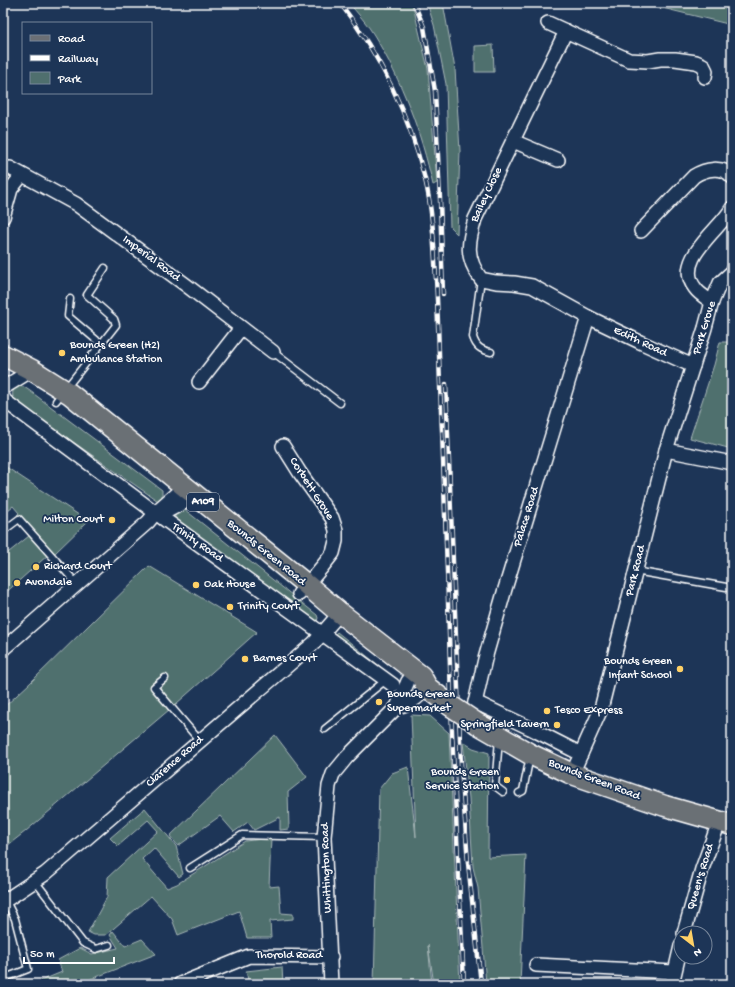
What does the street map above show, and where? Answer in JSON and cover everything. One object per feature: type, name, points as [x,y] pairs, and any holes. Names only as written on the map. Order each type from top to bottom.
[{"type":"main road","name":"Bounds Green Road","points":[[3,355],[18,373],[60,396],[303,590],[332,623],[396,682],[431,690],[474,714],[499,737],[572,774],[665,806],[725,823]]},
{"type":"main road","name":"Bounds Green Road","points":[[332,623],[421,676],[431,690]]},
{"type":"street","points":[[548,23],[629,60],[648,61],[675,59],[696,62],[706,71],[705,77]]},
{"type":"street","name":"Bailey Close","points":[[481,279],[471,262],[469,240],[475,219],[566,31]]},
{"type":"street","points":[[513,141],[558,160]]},
{"type":"street","name":"Imperial Road","points":[[10,168],[76,204],[186,285],[273,352]]},
{"type":"street","points":[[641,231],[694,176],[702,171],[711,169],[731,172]]},
{"type":"street","points":[[3,217],[11,189],[22,175]]},
{"type":"street","points":[[712,302],[695,289],[690,280],[688,271],[702,244],[728,215],[732,208]]},
{"type":"street","name":"Park Grove","points":[[693,366],[712,302],[720,283],[732,272]]},
{"type":"street","points":[[481,279],[532,286],[588,317]]},
{"type":"street","name":"Edith Road","points":[[588,317],[693,366]]},
{"type":"street","name":"Palace Road","points":[[474,714],[485,659],[505,589],[588,317]]},
{"type":"street","points":[[199,382],[241,328]]},
{"type":"street","name":"Park Road","points":[[572,774],[601,709],[666,450],[693,366]]},
{"type":"street","points":[[3,388],[18,373]]},
{"type":"street","name":"Trinity Road","points":[[3,397],[5,401],[158,516],[332,623]]},
{"type":"street","name":"Corbett Grove","points":[[283,446],[332,518],[336,530],[336,541],[332,553],[303,590]]},
{"type":"street","points":[[666,450],[732,462]]},
{"type":"street","points":[[3,649],[77,584],[185,495]]},
{"type":"street","name":"Clarence Road","points":[[4,902],[45,874],[314,643],[332,623]]},
{"type":"street","name":"Whittington Road","points":[[396,682],[397,707]]},
{"type":"street","name":"Whittington Road","points":[[331,984],[331,957],[324,837],[329,786],[333,774],[347,757],[397,707],[407,704],[431,690]]},
{"type":"street","points":[[474,714],[530,728],[582,754]]},
{"type":"street","points":[[524,751],[530,728]]},
{"type":"street","name":"Queen's Road","points":[[686,925],[704,864],[725,823]]},
{"type":"street","name":"Thorold Road","points":[[180,984],[249,956],[331,957]]},
{"type":"street","points":[[536,965],[673,978],[676,965]]},
{"type":"lane","points":[[60,396],[114,327],[116,321],[87,295],[105,268]]},
{"type":"lane","points":[[481,279],[473,337],[476,346],[482,350],[491,352]]},
{"type":"lane","points":[[70,299],[68,316],[101,344]]},
{"type":"lane","points":[[273,352],[340,403]]},
{"type":"lane","points":[[3,531],[19,519],[77,584]]},
{"type":"lane","points":[[635,571],[732,588]]},
{"type":"lane","points":[[165,678],[154,687],[200,741]]},
{"type":"lane","points":[[325,729],[396,682]]},
{"type":"lane","points":[[499,737],[495,786],[503,792]]},
{"type":"lane","points":[[519,793],[523,791],[524,751]]},
{"type":"lane","points":[[190,868],[242,835],[324,837]]},
{"type":"lane","points":[[35,881],[83,943],[96,949],[109,945]]},
{"type":"lane","points":[[4,902],[14,919],[28,969],[5,978]]},
{"type":"green space","points":[[349,3],[411,3],[428,69],[437,183],[433,185],[423,146],[410,107],[402,89],[374,35]]},
{"type":"green space","points":[[427,3],[443,3],[455,69],[460,151],[457,234],[450,227],[446,84],[434,25]]},
{"type":"green space","points":[[642,3],[732,3],[732,25]]},
{"type":"green space","points":[[493,45],[494,72],[475,72],[475,46]]},
{"type":"green space","points":[[720,342],[732,342],[732,449],[690,438]]},
{"type":"green space","points":[[18,386],[24,387],[30,391],[162,490],[162,498],[158,501],[17,403],[13,392]]},
{"type":"green space","points":[[3,465],[88,521],[54,554],[17,515],[19,513],[13,506],[3,514]]},
{"type":"green space","points":[[184,509],[317,615],[317,621],[315,622],[177,521],[175,519],[175,514]]},
{"type":"green space","points":[[29,536],[48,555],[3,595],[3,554],[4,556]]},
{"type":"green space","points":[[149,566],[257,632],[176,704],[3,849],[3,708]]},
{"type":"green space","points":[[337,632],[382,668],[380,670],[333,637]]},
{"type":"green space","points":[[411,715],[430,716],[449,733],[460,984],[434,984],[428,945],[432,984],[374,984],[379,789],[392,773],[408,767],[416,837]]},
{"type":"green space","points":[[275,735],[307,777],[288,792],[289,829],[280,830],[280,817],[254,830],[248,822],[234,832],[220,816],[178,846],[170,836]]},
{"type":"green space","points":[[463,742],[473,748],[489,753],[488,857],[526,855],[520,984],[486,984],[478,888],[473,867],[469,798]]},
{"type":"green space","points":[[145,808],[176,846],[183,874],[179,877],[154,848],[142,859],[167,888],[177,884],[245,841],[271,838],[269,887],[279,886],[281,913],[293,914],[293,919],[270,921],[271,938],[247,938],[239,911],[178,935],[172,919],[151,896],[106,935],[94,935],[88,932],[107,897],[108,877],[158,831],[148,820],[118,846],[110,838]]},
{"type":"green space","points":[[113,931],[125,946],[142,939],[156,954],[78,984],[33,984],[62,972],[58,960],[80,948],[92,954],[118,948],[110,935]]},
{"type":"green space","points":[[282,967],[283,984],[249,984],[246,971]]},
{"type":"railway","points":[[340,3],[368,43],[392,86],[411,132],[428,191],[434,241],[437,298],[452,732],[464,984]]},
{"type":"railway","points":[[414,3],[424,27],[435,91],[443,294]]},
{"type":"railway","points":[[446,384],[461,765],[468,863],[481,984]]},
{"type":"place","name":"Bounds Green (H2) Ambulance Station","points":[[62,353]]},
{"type":"place","name":"Milton Court","points":[[112,520]]},
{"type":"place","name":"Richard Court","points":[[36,567]]},
{"type":"place","name":"Avondale","points":[[17,583]]},
{"type":"place","name":"Oak House","points":[[196,585]]},
{"type":"place","name":"Trinity Court","points":[[230,607]]},
{"type":"place","name":"Barnes Court","points":[[245,659]]},
{"type":"place","name":"Bounds Green Infant School","points":[[680,669]]},
{"type":"place","name":"Bounds Green Supermarket","points":[[379,702]]},
{"type":"place","name":"Tesco Express","points":[[547,711]]},
{"type":"place","name":"Springfield Tavern","points":[[557,725]]},
{"type":"place","name":"Bounds Green Service Station","points":[[507,780]]}]
